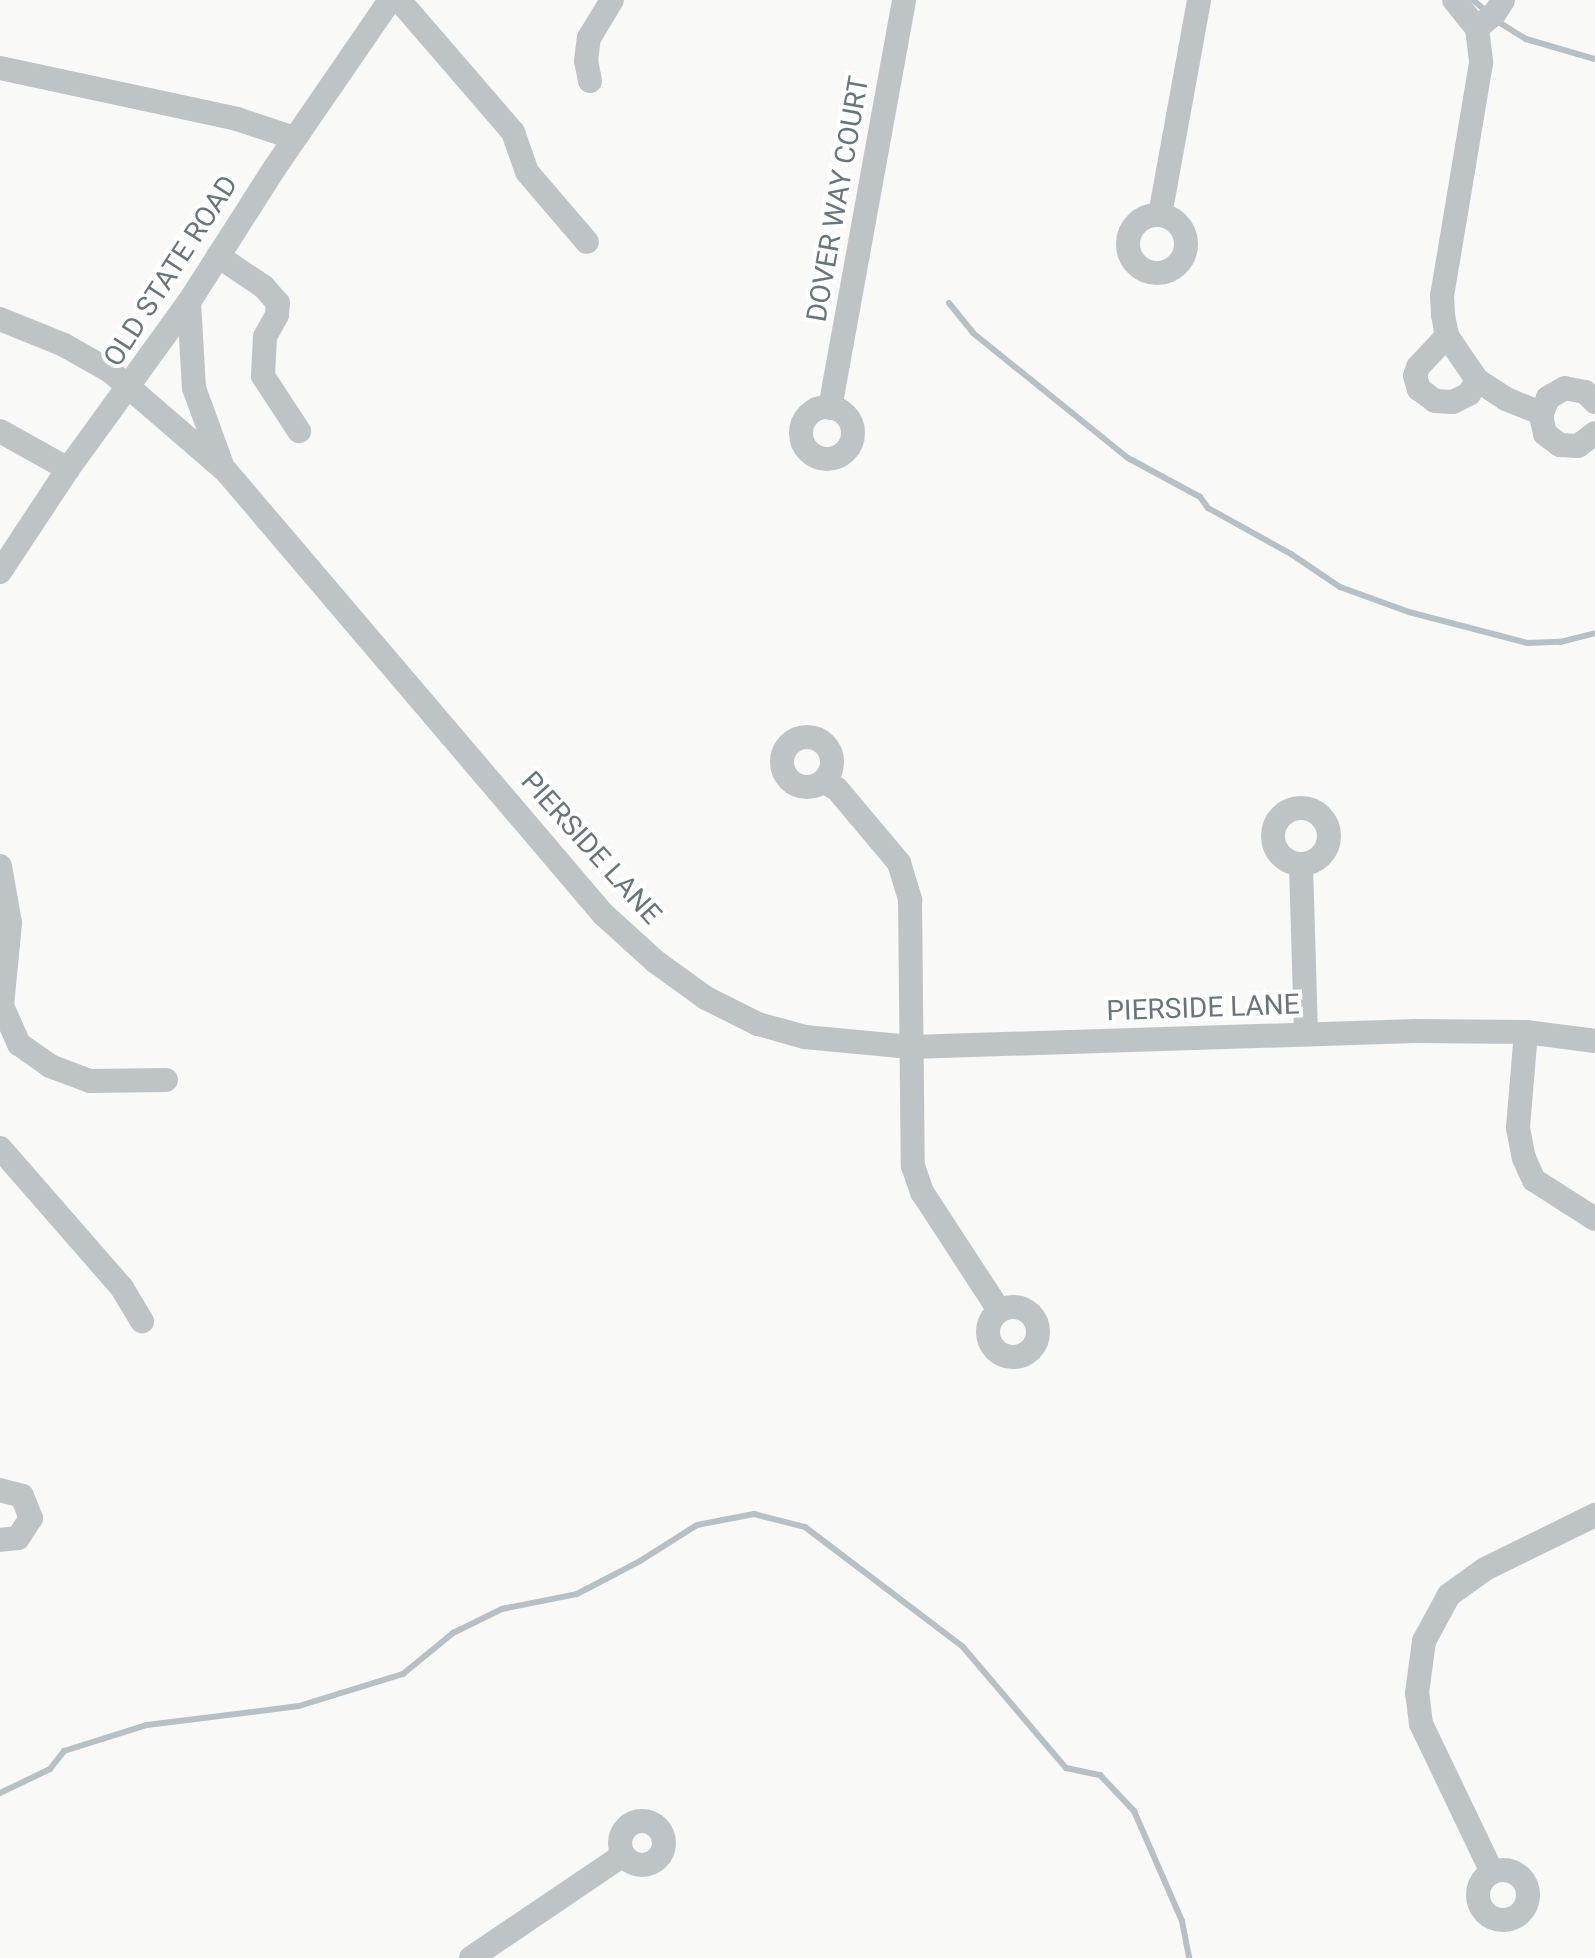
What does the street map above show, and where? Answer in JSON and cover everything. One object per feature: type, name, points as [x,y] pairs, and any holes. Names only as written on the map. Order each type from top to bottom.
[{"type":"street","name":"OLD STATE ROAD","points":[[0,572],[68,469],[131,387],[189,302],[294,138],[390,0]]},
{"type":"street","points":[[399,0],[513,132],[523,153],[527,172],[587,242]]},
{"type":"street","points":[[590,81],[586,61],[589,38],[612,0]]},
{"type":"street","name":"DOVER WAY COURT","points":[[830,408],[904,0]]},
{"type":"street","points":[[1160,215],[1199,0]]},
{"type":"street","points":[[1454,0],[1477,28],[1481,53],[1479,84],[1442,295],[1447,336],[1477,380],[1506,399],[1541,413]]},
{"type":"street","points":[[1477,28],[1495,13],[1503,0]]},
{"type":"street","points":[[0,68],[237,119],[294,138]]},
{"type":"street","points":[[218,256],[273,294],[278,303],[277,315],[265,337],[263,376],[299,431]]},
{"type":"street","points":[[189,302],[194,388],[203,419],[226,471]]},
{"type":"street","name":"PIERSIDE LANE","points":[[0,319],[64,345],[131,387],[226,471],[603,914],[656,962],[706,998],[758,1024],[805,1037],[911,1047],[1306,1034],[1526,1032],[1595,1041]]},
{"type":"street","points":[[1447,336],[1418,367],[1415,376],[1419,389],[1435,401],[1453,402],[1469,394],[1477,380]]},
{"type":"street","points":[[1595,402],[1585,392],[1565,388],[1548,398],[1541,413],[1545,434],[1560,445],[1578,446],[1595,433]]},
{"type":"street","points":[[0,431],[68,469]]},
{"type":"street","points":[[823,781],[837,789],[899,863],[910,900],[913,1166],[922,1192],[999,1310]]},
{"type":"street","points":[[1301,865],[1306,1034]]},
{"type":"street","points":[[0,866],[10,923],[2,1006],[19,1044],[50,1066],[90,1081],[166,1080]]},
{"type":"street","points":[[1526,1032],[1518,1128],[1524,1158],[1534,1180],[1595,1219]]},
{"type":"street","points":[[0,1148],[122,1288],[142,1321]]},
{"type":"street","points":[[0,1490],[22,1496],[31,1518],[18,1538],[0,1540]]},
{"type":"street","points":[[1492,1872],[1421,1724],[1417,1693],[1424,1641],[1449,1595],[1485,1569],[1595,1515]]},
{"type":"street","points":[[471,1958],[623,1855]]},
{"type":"waterway","points":[[1473,0],[1486,11]]},
{"type":"waterway","points":[[1497,21],[1526,39],[1595,59]]},
{"type":"waterway","points":[[949,303],[973,333],[1128,458],[1200,497],[1208,508],[1291,554],[1340,587],[1409,612],[1527,643],[1560,642],[1595,633]]},
{"type":"waterway","points":[[0,1793],[50,1769],[64,1751],[147,1725],[299,1706],[403,1674],[453,1633],[502,1609],[577,1594],[640,1561],[697,1525],[754,1514],[805,1527],[963,1647],[1066,1768],[1100,1775],[1134,1811],[1182,1921],[1189,1958]]}]
